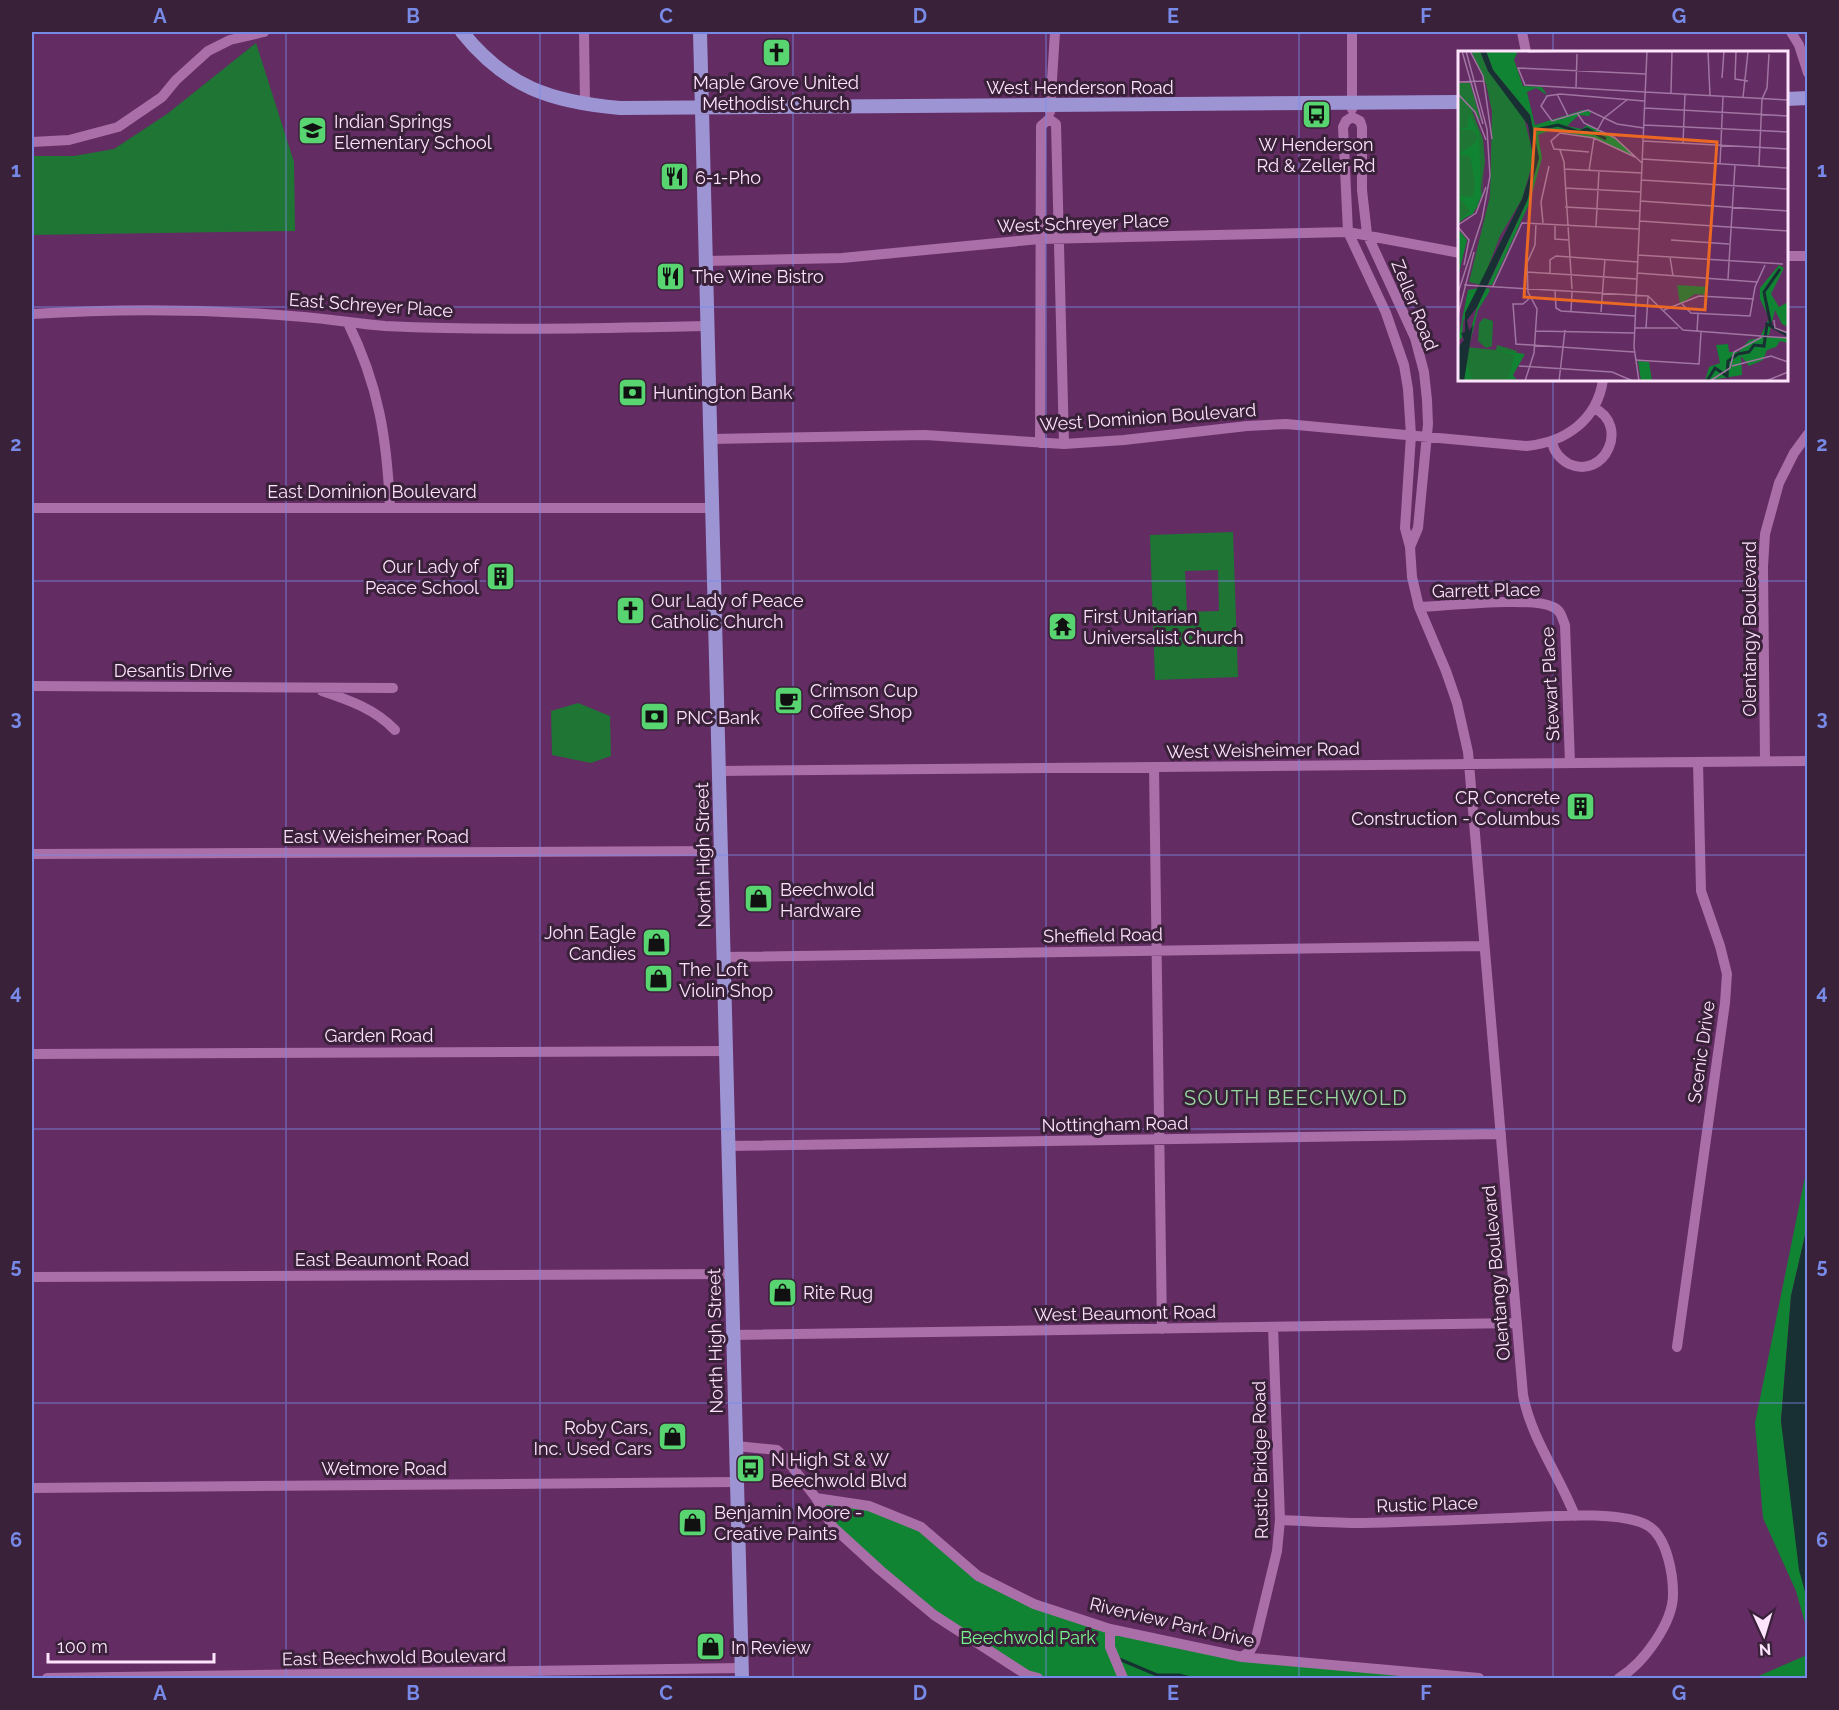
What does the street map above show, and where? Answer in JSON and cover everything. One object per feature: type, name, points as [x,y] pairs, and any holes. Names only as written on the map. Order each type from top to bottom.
[{"type":"main road","name":"West Henderson Road","points":[[462,32],[486,59],[521,84],[556,99],[585,105],[620,108],[1050,112],[1352,110],[1458,102]]},
{"type":"main road","name":"North High Street","points":[[700,32],[742,1673]]},
{"type":"main road","points":[[1788,99],[1808,98]]},
{"type":"street","points":[[32,142],[69,140],[118,127],[162,97],[176,80],[228,36],[264,32]]},
{"type":"street","points":[[584,32],[585,105]]},
{"type":"street","points":[[1040,443],[1041,126],[1050,112],[1055,32]]},
{"type":"street","name":"Zeller Road","points":[[1352,32],[1352,110],[1343,127],[1348,232],[1386,314],[1404,365],[1410,400],[1411,435],[1405,528],[1410,548],[1412,577],[1419,607],[1457,703],[1464,728],[1468,764]]},
{"type":"street","points":[[1522,32],[1526,51]]},
{"type":"street","points":[[1791,32],[1799,45],[1808,73]]},
{"type":"street","name":"Zeller Road","points":[[1352,110],[1362,127],[1362,190],[1367,234],[1415,338],[1424,372],[1427,437],[1418,528],[1410,548]]},
{"type":"street","points":[[1050,112],[1056,124],[1064,444]]},
{"type":"street","name":"West Schreyer Place","points":[[706,261],[842,258],[1060,238],[1348,232],[1458,253]]},
{"type":"street","points":[[1788,256],[1808,256]]},
{"type":"street","name":"East Schreyer Place","points":[[32,314],[105,309],[193,310],[306,317],[348,323],[407,327],[708,326]]},
{"type":"street","points":[[348,323],[364,355],[378,402],[388,462],[390,508]]},
{"type":"street","points":[[1552,442],[1560,458],[1577,466],[1596,463],[1609,450],[1612,437],[1610,425],[1603,414],[1594,408],[1603,381]]},
{"type":"street","name":"West Dominion Boulevard","points":[[711,439],[925,435],[1064,444],[1286,424],[1527,446],[1552,442],[1579,427],[1594,408]]},
{"type":"street","name":"Olentangy Boulevard","points":[[1765,761],[1765,534],[1779,483],[1794,453],[1808,434]]},
{"type":"street","name":"East Dominion Boulevard","points":[[32,508],[712,508]]},
{"type":"street","name":"Garrett Place","points":[[1419,607],[1525,602],[1554,607]]},
{"type":"street","name":"Stewart Place","points":[[1554,607],[1560,612],[1565,625],[1570,763]]},
{"type":"street","name":"Desantis Drive","points":[[32,686],[393,688]]},
{"type":"street","name":"Desantis Drive","points":[[314,688],[371,710],[395,730]]},
{"type":"street","name":"West Weisheimer Road","points":[[719,771],[1808,761]]},
{"type":"street","name":"Scenic Drive","points":[[1677,1347],[1726,984],[1720,946],[1701,891],[1698,762]]},
{"type":"street","name":"Olentangy Boulevard","points":[[1468,764],[1527,1414],[1575,1516]]},
{"type":"street","points":[[1154,767],[1162,1329]]},
{"type":"street","name":"East Weisheimer Road","points":[[32,854],[721,851]]},
{"type":"street","name":"Sheffield Road","points":[[724,957],[1483,946]]},
{"type":"street","name":"Garden Road","points":[[32,1054],[726,1051]]},
{"type":"street","name":"Nottingham Road","points":[[728,1146],[1501,1134]]},
{"type":"street","name":"East Beaumont Road","points":[[32,1277],[732,1274]]},
{"type":"street","name":"West Beaumont Road","points":[[733,1335],[1517,1323]]},
{"type":"street","name":"Rustic Bridge Road","points":[[1242,1657],[1255,1642],[1277,1551],[1280,1520],[1273,1327]]},
{"type":"street","points":[[736,1446],[777,1450],[816,1498],[833,1527],[880,1570],[934,1616],[1027,1675],[1038,1678]]},
{"type":"street","name":"Wetmore Road","points":[[32,1488],[737,1482]]},
{"type":"street","name":"Riverview Park Drive","points":[[816,1498],[869,1506],[921,1527],[978,1576],[1034,1604],[1110,1629],[1242,1657],[1479,1678]]},
{"type":"street","points":[[1575,1516],[1628,1519],[1649,1526],[1660,1536],[1673,1576],[1673,1600],[1667,1624],[1632,1671],[1619,1678]]},
{"type":"street","name":"Rustic Place","points":[[1280,1520],[1360,1523],[1575,1516]]},
{"type":"street","points":[[1110,1629],[1110,1647],[1123,1678]]},
{"type":"street","name":"East Beechwold Boulevard","points":[[47,1678],[742,1673]]},
{"type":"green space","points":[[256,43],[294,162],[295,231],[32,235],[32,156],[74,156],[114,149],[167,114]]},
{"type":"green space","points":[[1233,532],[1238,677],[1155,680],[1150,535]],"holes":[[[1218,570],[1219,611],[1187,612],[1185,571]]]},
{"type":"green space","points":[[578,703],[610,716],[611,756],[591,763],[552,755],[551,711]]},
{"type":"green space","points":[[1807,1167],[1807,1227],[1791,1296],[1781,1421],[1807,1598],[1807,1630],[1796,1591],[1763,1518],[1755,1423]]},
{"type":"green space","name":"Beechwold Park","points":[[816,1498],[869,1506],[921,1527],[978,1576],[1034,1604],[1196,1648],[1479,1678],[1038,1678],[934,1615],[833,1527]]},
{"type":"green space","points":[[1807,1655],[1807,1678],[1754,1678]]},
{"type":"shaded area","points":[[1807,1227],[1807,1599],[1799,1570],[1781,1421],[1791,1296]]},
{"type":"waterway","points":[[1119,1659],[1157,1675],[1179,1675],[1191,1678]]},
{"type":"place","name":"Maple Grove United Methodist Church","points":[[776,53]]},
{"type":"place","name":"W Henderson Rd & Zeller Rd","points":[[1316,115]]},
{"type":"place","name":"Indian Springs Elementary School","points":[[313,131]]},
{"type":"place","name":"6-1-Pho","points":[[674,177]]},
{"type":"place","name":"The Wine Bistro","points":[[671,276]]},
{"type":"place","name":"Huntington Bank","points":[[632,392]]},
{"type":"place","name":"Our Lady of Peace School","points":[[500,576]]},
{"type":"place","name":"Our Lady of Peace Catholic Church","points":[[630,610]]},
{"type":"place","name":"First Unitarian Universalist Church","points":[[1062,626]]},
{"type":"place","name":"Crimson Cup Coffee Shop","points":[[789,700]]},
{"type":"place","name":"PNC Bank","points":[[655,717]]},
{"type":"place","name":"CR Concrete Construction - Columbus","points":[[1581,807]]},
{"type":"place","name":"Beechwold Hardware","points":[[759,899]]},
{"type":"place","name":"John Eagle Candies","points":[[657,942]]},
{"type":"place","name":"The Loft Violin Shop","points":[[658,979]]},
{"type":"place","name":"Rite Rug","points":[[782,1292]]},
{"type":"place","name":"Roby Cars, Inc. Used Cars","points":[[673,1437]]},
{"type":"place","name":"N High St & W Beechwold Blvd","points":[[750,1469]]},
{"type":"place","name":"Benjamin Moore - Creative Paints","points":[[693,1522]]},
{"type":"place","name":"In Review","points":[[710,1647]]},
{"type":"district","name":"SOUTH BEECHWOLD","points":[[1296,1098]]}]
